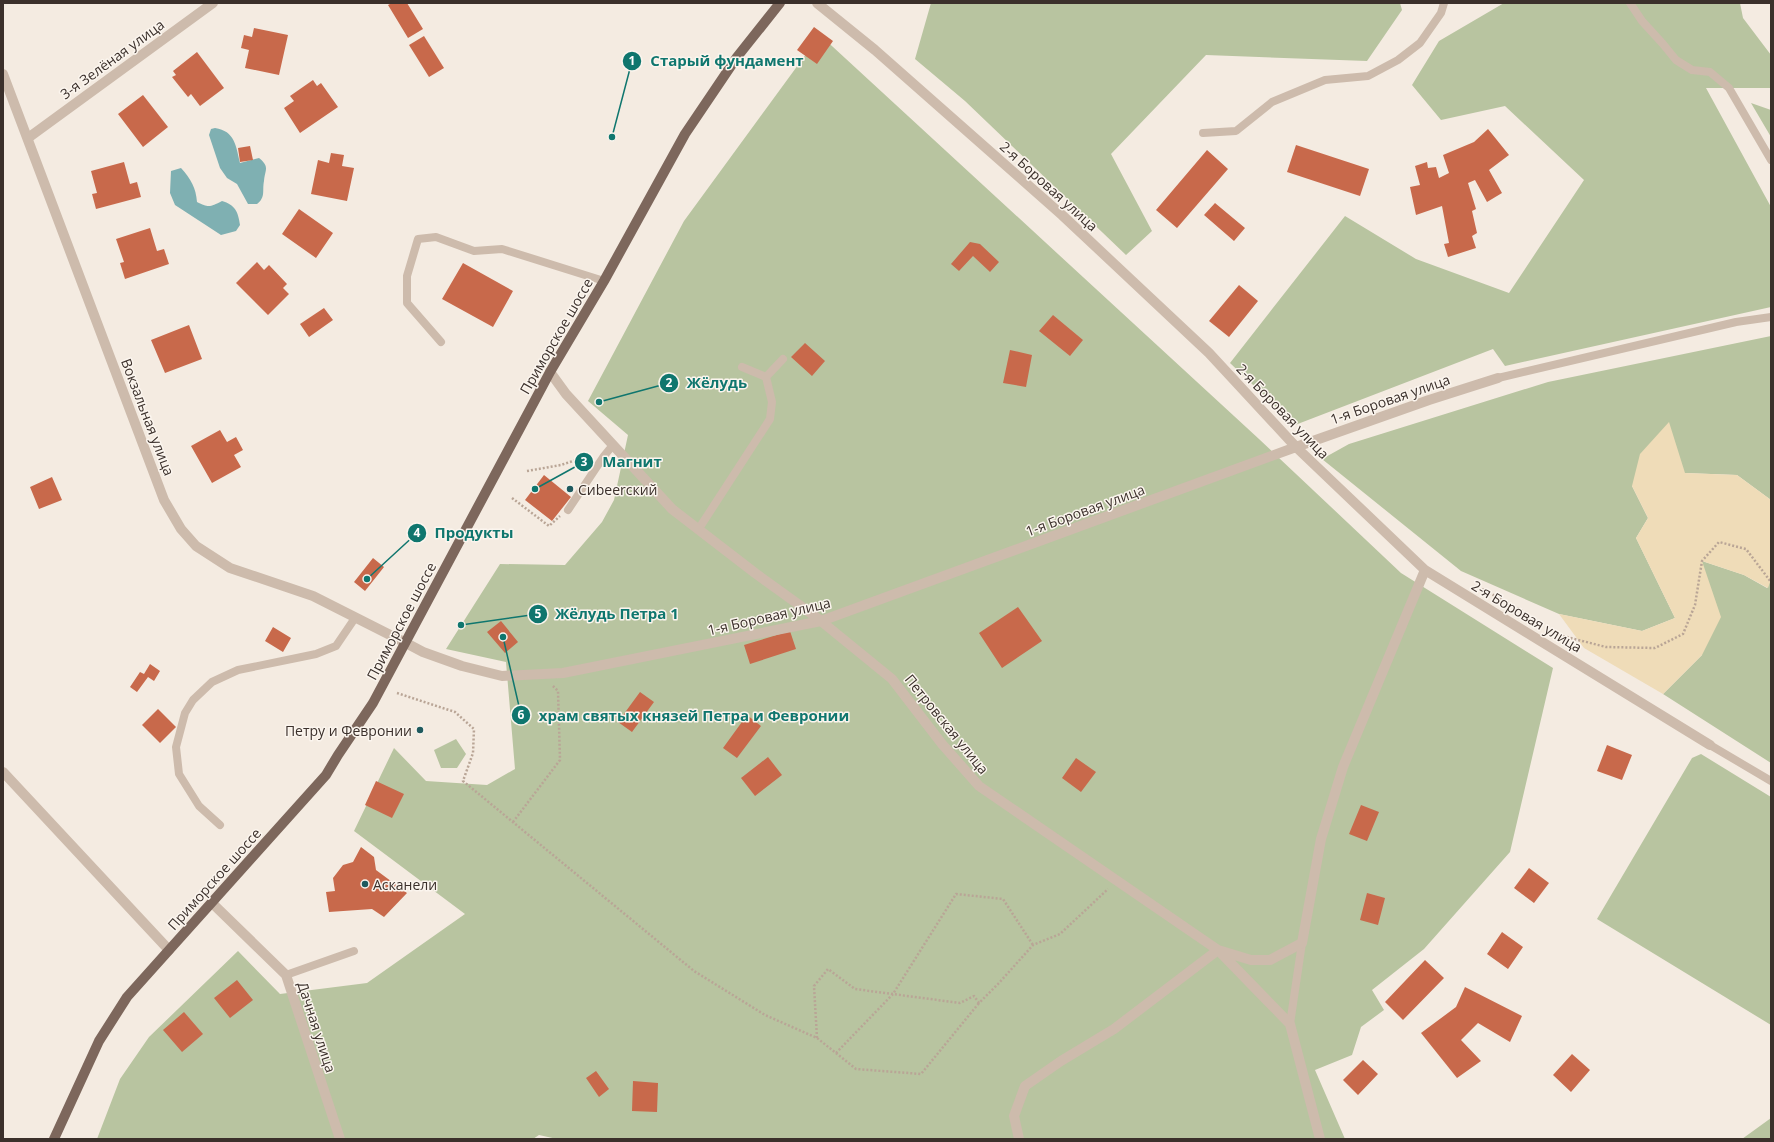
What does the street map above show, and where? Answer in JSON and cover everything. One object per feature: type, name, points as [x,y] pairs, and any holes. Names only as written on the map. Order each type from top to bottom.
[{"type":"main road","name":"Приморское шоссе","points":[[54,1139],[99,1041],[127,997],[326,775],[373,703],[550,372],[604,281],[685,134],[737,57],[780,3]]},
{"type":"street","name":"3-я Зелёная улица","points":[[28,138],[213,3]]},
{"type":"street","name":"2-я Боровая улица","points":[[817,3],[875,50],[1062,215],[1209,352],[1296,447],[1425,570],[1710,745]]},
{"type":"street","name":"Вокзальная улица","points":[[3,74],[164,500],[181,529],[196,546],[230,568],[313,596],[406,643]]},
{"type":"street","name":"Петровская улица","points":[[550,372],[566,394],[672,509],[821,621],[892,679],[942,744],[979,786],[1218,950],[1290,1024],[1320,1139]]},
{"type":"street","name":"1-я Боровая улица","points":[[406,643],[423,652],[462,666],[502,676],[563,673],[821,621],[1296,447],[1429,400],[1498,378]]},
{"type":"street","points":[[1019,1139],[1014,1116],[1025,1086],[1061,1061],[1114,1029],[1218,950],[1251,960],[1270,960],[1302,943],[1321,839],[1343,767],[1425,570]]},
{"type":"street","points":[[3,772],[169,950]]},
{"type":"street","name":"Дачная улица","points":[[212,903],[286,975],[340,1139]]},
{"type":"lane","points":[[1204,133],[1236,131],[1272,102],[1324,80],[1368,76],[1398,60],[1420,43],[1440,13],[1444,3]]},
{"type":"lane","points":[[1630,3],[1642,20],[1676,60],[1692,70],[1710,72],[1729,88],[1771,160]]},
{"type":"lane","points":[[441,342],[407,304],[407,276],[418,239],[436,237],[474,251],[502,249],[604,281]]},
{"type":"lane","name":"1-я Боровая улица","points":[[1498,378],[1736,322],[1771,317]]},
{"type":"lane","points":[[766,377],[784,359]]},
{"type":"lane","points":[[742,366],[766,377]]},
{"type":"lane","points":[[698,530],[770,419],[772,402],[766,377]]},
{"type":"lane","points":[[568,510],[613,445]]},
{"type":"lane","points":[[220,825],[199,806],[179,774],[176,747],[185,713],[193,700],[212,682],[238,670],[316,654],[336,646],[355,618]]},
{"type":"lane","name":"2-я Боровая улица","points":[[1710,745],[1771,781]]},
{"type":"lane","points":[[1290,1024],[1302,943]]},
{"type":"lane","points":[[286,975],[354,951]]},
{"type":"path","points":[[527,471],[561,465],[596,454],[601,461]]},
{"type":"path","points":[[512,498],[549,526],[568,510]]},
{"type":"path","points":[[1553,634],[1606,647],[1655,648],[1683,634],[1695,605],[1702,561],[1719,542],[1746,549],[1771,582]]},
{"type":"path","points":[[1479,587],[1523,611],[1547,629]]},
{"type":"path","points":[[513,822],[560,760],[558,691],[541,674]]},
{"type":"path","points":[[398,693],[455,712],[474,729],[473,753],[463,781],[694,971],[765,1015],[817,1038],[856,1069],[921,1074],[979,1003],[999,984],[1033,944],[1060,934],[1117,881]]},
{"type":"path","points":[[836,1054],[893,994],[956,894],[1003,900],[1033,944]]},
{"type":"path","points":[[817,1038],[814,986],[828,969],[855,989],[960,1004],[974,996],[979,1003]]},
{"type":"green space","points":[[931,3],[1400,3],[1402,10],[1367,61],[1206,55],[1111,154],[1152,231],[1126,255],[965,101],[915,59]]},
{"type":"green space","points":[[1504,3],[1740,3],[1743,18],[1771,55],[1771,88],[1706,88],[1771,207],[1771,307],[1505,366],[1493,349],[1295,425],[1230,363],[1345,216],[1416,259],[1509,293],[1584,180],[1505,106],[1441,120],[1412,85],[1439,41]]},
{"type":"green space","points":[[820,35],[1259,439],[1401,573],[1553,668],[1510,852],[1424,949],[1372,990],[1384,1010],[1361,1027],[1352,1055],[1315,1070],[1345,1139],[557,1139],[539,1135],[533,1139],[97,1139],[120,1079],[149,1037],[238,951],[280,994],[367,983],[465,914],[354,831],[394,748],[426,781],[487,785],[515,769],[506,662],[446,649],[500,564],[565,565],[602,522],[614,500],[628,435],[588,401],[684,221]]},
{"type":"green space","points":[[1751,103],[1771,110],[1771,137]]},
{"type":"green space","points":[[1771,336],[1771,500],[1737,475],[1685,473],[1632,486],[1648,518],[1636,538],[1675,618],[1642,631],[1559,614],[1461,571],[1322,459],[1349,444],[1548,382]]},
{"type":"green space","points":[[1702,561],[1744,575],[1767,588],[1771,579],[1771,763],[1663,694],[1702,655]]},
{"type":"green space","points":[[456,739],[466,754],[457,768],[441,768],[434,750]]},
{"type":"green space","points":[[1701,754],[1771,797],[1771,1025],[1597,919],[1692,758]]},
{"type":"green space","points":[[1771,1118],[1771,1139],[1742,1139]]},
{"type":"sand","points":[[1669,422],[1685,473],[1737,475],[1771,500],[1771,579],[1768,588],[1744,575],[1702,561],[1721,617],[1702,655],[1663,694],[1584,648],[1559,614],[1642,631],[1675,618],[1636,538],[1648,518],[1632,486],[1640,454]]},
{"type":"water","points":[[215,128],[227,132],[234,140],[240,163],[259,158],[265,164],[266,168],[263,196],[257,204],[248,204],[237,184],[227,178],[220,168],[209,135],[211,129]]},
{"type":"water","points":[[181,168],[188,176],[192,184],[197,202],[210,206],[222,201],[230,204],[235,209],[240,225],[236,231],[221,235],[175,205],[170,193],[171,171]]},
{"type":"building","points":[[392,3],[407,3],[423,29],[408,38],[388,5]]},
{"type":"building","points":[[814,27],[833,41],[817,64],[797,50]]},
{"type":"building","points":[[254,28],[288,35],[279,75],[245,68],[249,50],[241,48],[244,35],[252,37]]},
{"type":"building","points":[[424,36],[444,68],[429,77],[409,45]]},
{"type":"building","points":[[197,52],[224,88],[200,106],[191,94],[188,97],[172,77],[176,75],[173,71]]},
{"type":"building","points":[[313,80],[317,86],[321,83],[338,107],[300,133],[284,108],[294,101],[290,96]]},
{"type":"building","points":[[143,95],[168,127],[143,147],[118,114]]},
{"type":"building","points":[[1488,129],[1509,155],[1489,170],[1502,193],[1487,202],[1475,180],[1468,183],[1476,209],[1472,211],[1477,233],[1472,236],[1476,248],[1448,257],[1444,244],[1449,243],[1442,206],[1416,215],[1410,187],[1420,185],[1415,166],[1427,162],[1428,168],[1436,167],[1439,178],[1449,173],[1443,155],[1474,142]]},
{"type":"building","points":[[1296,145],[1369,169],[1360,196],[1287,172]]},
{"type":"building","points":[[250,146],[253,160],[240,162],[238,148]]},
{"type":"building","points":[[1207,150],[1228,169],[1177,228],[1156,210]]},
{"type":"building","points":[[331,153],[344,155],[342,166],[354,168],[347,201],[311,194],[318,160],[329,163]]},
{"type":"building","points":[[124,162],[130,184],[137,182],[141,197],[96,209],[92,194],[97,193],[91,171]]},
{"type":"building","points":[[1215,203],[1245,228],[1234,241],[1204,215]]},
{"type":"building","points":[[299,209],[333,233],[316,258],[282,234]]},
{"type":"building","points":[[150,228],[157,251],[164,249],[169,264],[125,279],[120,263],[124,262],[116,239]]},
{"type":"building","points":[[970,242],[980,244],[999,262],[990,272],[973,256],[959,271],[951,264]]},
{"type":"building","points":[[257,262],[264,270],[269,265],[287,284],[283,288],[289,294],[268,315],[236,283]]},
{"type":"building","points":[[463,263],[513,291],[493,327],[442,299]]},
{"type":"building","points":[[1239,285],[1258,301],[1229,337],[1209,321]]},
{"type":"building","points":[[324,308],[333,320],[309,337],[300,324]]},
{"type":"building","points":[[1053,315],[1083,340],[1070,356],[1039,331]]},
{"type":"building","points":[[189,325],[202,359],[165,373],[151,340]]},
{"type":"building","points":[[805,343],[825,361],[812,376],[791,357]]},
{"type":"building","points":[[1010,350],[1032,355],[1026,387],[1003,383]]},
{"type":"building","points":[[220,430],[227,442],[236,437],[243,450],[234,455],[241,467],[212,483],[191,446]]},
{"type":"building","points":[[544,475],[571,497],[552,521],[525,500]]},
{"type":"building","points":[[52,477],[62,500],[39,509],[30,487]]},
{"type":"building","points":[[373,558],[384,567],[365,591],[354,582]]},
{"type":"building","points":[[1018,607],[1042,641],[1002,668],[979,633]]},
{"type":"building","points":[[501,621],[518,642],[505,653],[487,632]]},
{"type":"building","points":[[273,627],[291,638],[283,652],[265,641]]},
{"type":"building","points":[[790,631],[796,649],[750,664],[744,645]]},
{"type":"building","points":[[150,664],[160,671],[154,681],[148,677],[137,692],[130,687],[140,672],[144,674]]},
{"type":"building","points":[[640,692],[654,702],[632,732],[618,722]]},
{"type":"building","points":[[158,709],[176,727],[160,743],[142,725]]},
{"type":"building","points":[[747,715],[761,726],[737,758],[723,748]]},
{"type":"building","points":[[1607,745],[1632,755],[1622,780],[1597,771]]},
{"type":"building","points":[[768,757],[782,775],[755,796],[741,778]]},
{"type":"building","points":[[1076,758],[1096,772],[1081,792],[1062,778]]},
{"type":"building","points":[[376,781],[404,794],[392,818],[365,805]]},
{"type":"building","points":[[1361,805],[1379,812],[1367,841],[1349,834]]},
{"type":"building","name":"Асканели","points":[[361,847],[374,857],[376,870],[407,893],[384,917],[372,909],[329,912],[326,892],[335,891],[333,878],[343,865],[353,862]]},
{"type":"building","points":[[1529,868],[1549,883],[1534,903],[1514,888]]},
{"type":"building","points":[[1367,893],[1385,898],[1378,925],[1360,920]]},
{"type":"building","points":[[1502,932],[1523,947],[1508,969],[1487,954]]},
{"type":"building","points":[[1425,960],[1444,978],[1403,1020],[1385,1002]]},
{"type":"building","points":[[237,980],[253,1000],[230,1018],[214,998]]},
{"type":"building","points":[[1465,987],[1522,1016],[1510,1042],[1478,1023],[1461,1040],[1481,1061],[1457,1078],[1421,1033],[1456,1007]]},
{"type":"building","points":[[184,1012],[203,1034],[182,1052],[163,1030]]},
{"type":"building","points":[[1572,1054],[1590,1070],[1571,1092],[1553,1075]]},
{"type":"building","points":[[1363,1060],[1378,1074],[1358,1095],[1343,1080]]},
{"type":"building","points":[[596,1071],[609,1089],[599,1097],[586,1078]]},
{"type":"building","points":[[633,1081],[658,1083],[657,1112],[632,1111]]},
{"type":"place","name":"Старый фундамент","points":[[612,137]]},
{"type":"place","name":"Жёлудь","points":[[599,402]]},
{"type":"place","name":"Магнит","points":[[535,489]]},
{"type":"place","name":"Сиbeerский","points":[[570,489]]},
{"type":"place","name":"Продукты","points":[[367,579]]},
{"type":"place","name":"Жёлудь Петра 1","points":[[461,625]]},
{"type":"place","name":"храм святых князей Петра и Февронии","points":[[503,637]]},
{"type":"place","name":"Петру и Февронии","points":[[420,730]]},
{"type":"place","name":"Асканели","points":[[365,884]]}]
